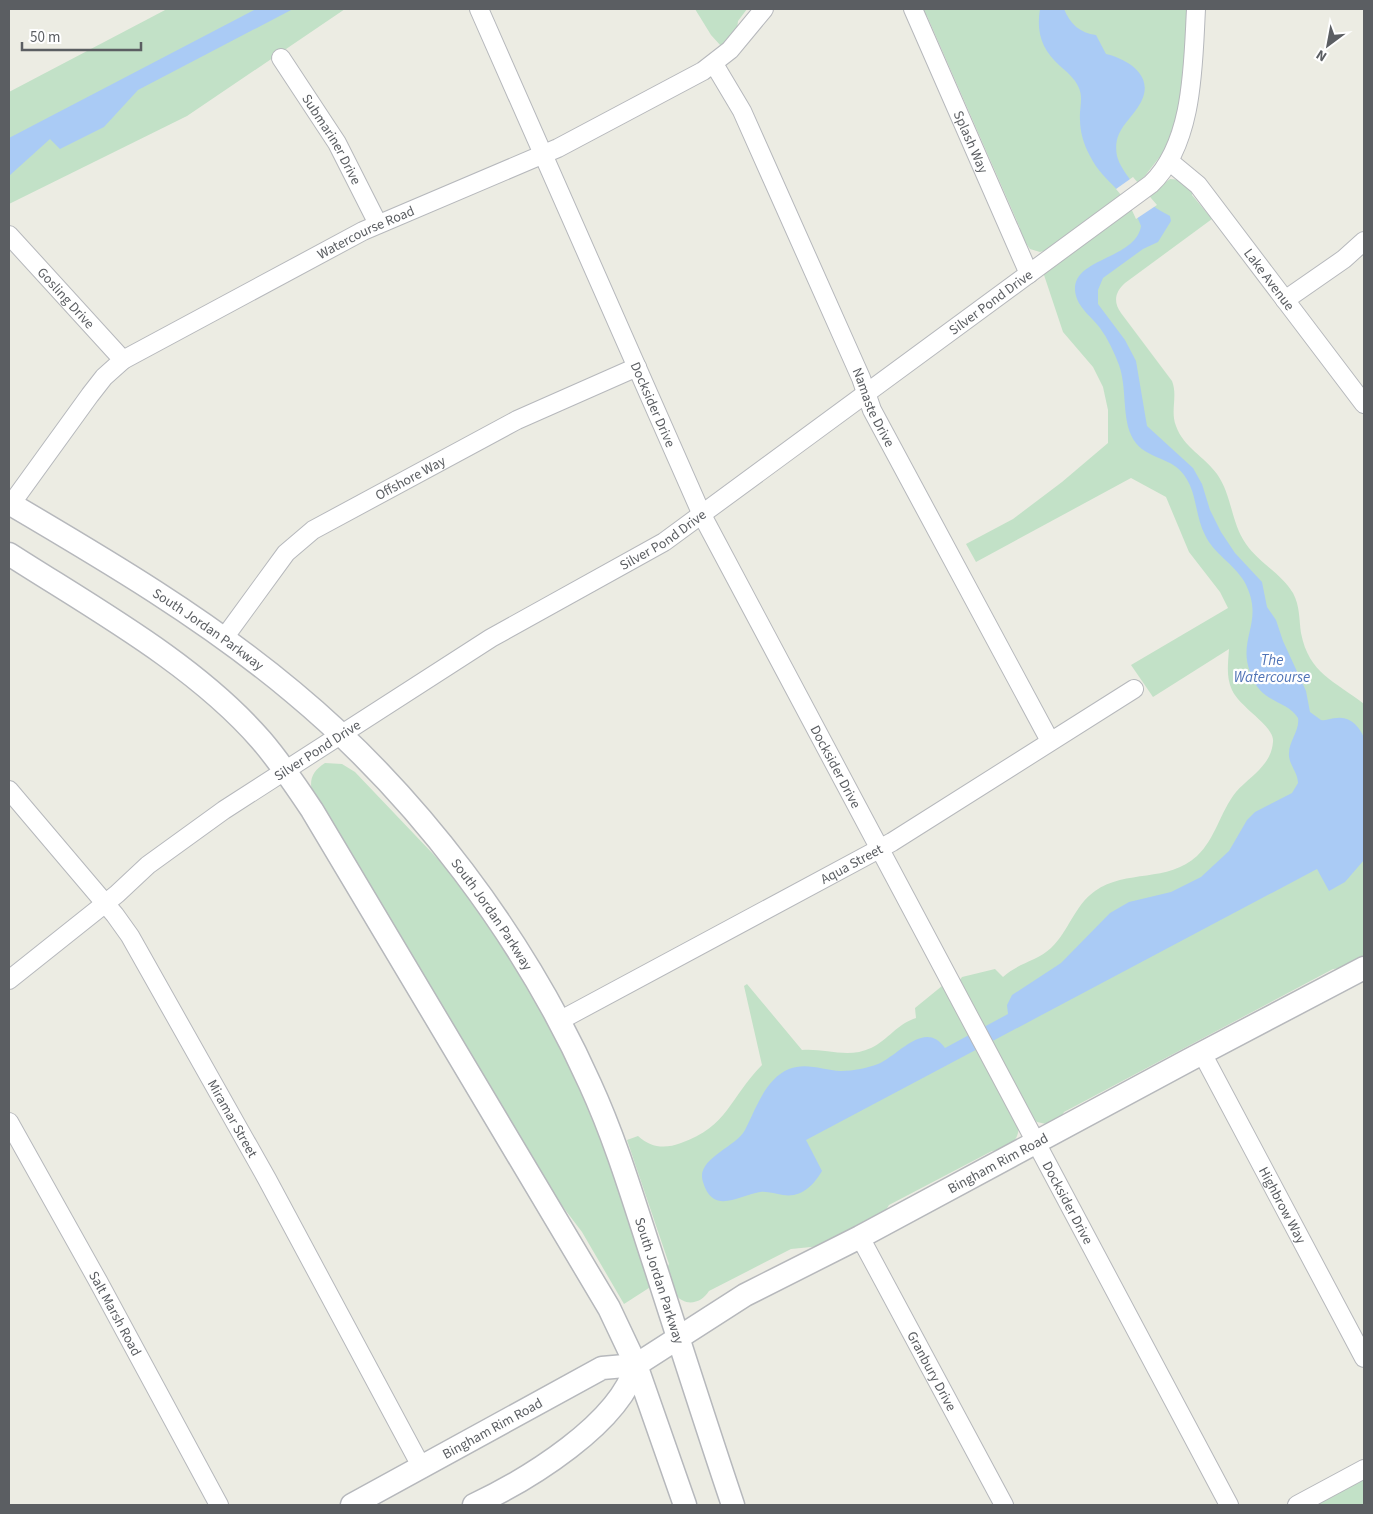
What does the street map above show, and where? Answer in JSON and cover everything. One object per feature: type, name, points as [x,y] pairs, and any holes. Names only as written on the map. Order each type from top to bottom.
[{"type":"street","name":"Docksider Drive","points":[[479,9],[702,515],[1229,1505]]},
{"type":"street","name":"Watercourse Road","points":[[9,505],[104,377],[123,360],[378,224],[543,154],[714,64],[742,38],[764,9]]},
{"type":"street","name":"Splash Way","points":[[913,9],[1029,274]]},
{"type":"street","name":"Silver Pond Drive","points":[[9,980],[106,904],[148,865],[176,844],[491,638],[625,565],[702,515],[1152,184],[1169,161],[1178,141],[1186,110],[1196,9]]},
{"type":"street","name":"Submariner Drive","points":[[281,58],[337,142],[378,224]]},
{"type":"street","name":"Namaste Drive","points":[[714,64],[742,111],[866,395],[915,492],[1050,742]]},
{"type":"street","name":"Lake Avenue","points":[[1169,161],[1198,185],[1364,404]]},
{"type":"street","name":"Gosling Drive","points":[[9,235],[123,360]]},
{"type":"street","points":[[1285,300],[1344,258],[1364,241]]},
{"type":"street","name":"Offshore Way","points":[[224,638],[286,553],[313,530],[517,420],[637,367]]},
{"type":"street","name":"South Jordan Parkway","points":[[9,505],[169,601],[224,638],[292,691],[374,767],[465,874],[506,931],[559,1021],[590,1084],[616,1147],[733,1505]]},
{"type":"street","points":[[9,554],[186,670],[249,727],[287,771],[609,1308],[636,1365],[684,1505]]},
{"type":"street","name":"Aqua Street","points":[[559,1021],[879,849],[1134,689]]},
{"type":"street","name":"Miramar Street","points":[[9,790],[106,904],[130,936],[267,1179],[422,1468]]},
{"type":"street","name":"Bingham Rim Road","points":[[352,1505],[602,1368],[636,1365],[745,1295],[860,1237],[1364,968]]},
{"type":"street","name":"Highbrow Way","points":[[1202,1053],[1364,1358]]},
{"type":"street","name":"Salt Marsh Road","points":[[9,1122],[98,1281],[219,1505]]},
{"type":"street","name":"Granbury Drive","points":[[860,1237],[1004,1505]]},
{"type":"street","points":[[474,1505],[514,1484],[572,1446],[625,1392],[636,1365]]},
{"type":"street","points":[[1297,1505],[1364,1469]]},
{"type":"green space","points":[[167,9],[345,9],[187,116],[9,204],[9,92]]},
{"type":"green space","points":[[695,9],[747,9],[738,21],[737,29],[721,46],[711,35]]},
{"type":"green space","points":[[920,9],[1186,9],[1188,16],[1179,108],[1172,132],[1162,154],[1144,177],[1050,249],[1040,252],[1030,249],[1018,232],[1020,228],[927,16]]},
{"type":"green space","points":[[1170,179],[1181,180],[1193,191],[1192,195],[1212,219],[1125,283],[1117,294],[1116,301],[1118,309],[1172,381],[1176,426],[1184,440],[1212,468],[1222,482],[1241,536],[1251,551],[1293,593],[1298,608],[1301,633],[1310,658],[1333,682],[1364,704],[1364,958],[1343,968],[1333,969],[1064,1112],[1061,1117],[1046,1124],[1037,1122],[1030,1116],[959,981],[962,977],[995,969],[1003,977],[1015,968],[1040,956],[1051,948],[1063,934],[1088,897],[1107,884],[1173,870],[1197,856],[1209,841],[1236,792],[1259,770],[1268,758],[1273,742],[1269,730],[1236,697],[1232,690],[1228,675],[1229,649],[1153,697],[1131,665],[1228,608],[1220,592],[1189,552],[1166,497],[1131,478],[976,562],[966,544],[1013,519],[1062,482],[1108,443],[1108,410],[1103,387],[1093,367],[1063,332],[1043,272]]},
{"type":"green space","points":[[325,763],[342,764],[355,772],[455,877],[478,906],[549,1022],[595,1120],[652,1286],[624,1304],[582,1232],[544,1182],[312,793],[311,783],[313,775]]},
{"type":"green space","points":[[747,984],[802,1050],[845,1053],[862,1051],[877,1045],[903,1024],[916,1018],[915,1008],[942,986],[946,987],[1018,1124],[1018,1130],[1012,1144],[1003,1149],[992,1151],[889,1205],[884,1213],[821,1246],[791,1249],[709,1291],[702,1299],[688,1302],[679,1298],[670,1286],[666,1270],[669,1264],[627,1140],[638,1136],[648,1143],[664,1147],[681,1143],[697,1136],[719,1120],[762,1065],[744,986]]},
{"type":"green space","points":[[1364,1474],[1364,1505],[1306,1505]]},
{"type":"water","points":[[256,9],[293,9],[138,90],[104,127],[60,149],[50,139],[9,176],[9,138]]},
{"type":"water","name":"The Watercourse","points":[[1040,9],[1064,9],[1076,27],[1096,35],[1106,54],[1130,64],[1142,76],[1144,92],[1141,102],[1120,132],[1116,147],[1117,156],[1123,169],[1134,184],[1156,208],[1170,216],[1171,221],[1158,242],[1143,249],[1103,278],[1098,290],[1098,304],[1125,340],[1136,361],[1147,426],[1193,468],[1202,484],[1210,510],[1221,532],[1235,553],[1262,582],[1267,607],[1276,620],[1283,641],[1306,691],[1310,712],[1321,720],[1346,719],[1357,726],[1364,738],[1364,860],[1345,882],[1329,891],[1317,869],[806,1140],[822,1171],[815,1182],[801,1193],[783,1195],[760,1192],[727,1201],[720,1201],[713,1198],[707,1192],[702,1174],[705,1167],[710,1160],[745,1130],[767,1087],[781,1074],[789,1069],[802,1066],[841,1071],[865,1068],[886,1060],[921,1038],[929,1037],[937,1040],[945,1048],[1008,1014],[1007,1005],[1012,995],[1061,963],[1110,913],[1129,902],[1171,892],[1201,877],[1229,851],[1247,820],[1255,812],[1292,793],[1298,783],[1289,753],[1298,718],[1293,712],[1260,690],[1250,672],[1247,649],[1252,607],[1250,595],[1244,581],[1235,569],[1213,548],[1205,535],[1199,520],[1194,496],[1184,475],[1171,464],[1142,449],[1131,435],[1126,418],[1123,383],[1117,360],[1103,332],[1083,309],[1075,293],[1078,277],[1095,263],[1129,245],[1137,237],[1141,226],[1130,205],[1102,174],[1088,152],[1081,129],[1080,90],[1045,47],[1039,26]]},
{"type":"pier","points":[[1133,177],[1157,205],[1136,219],[1130,206],[1116,189]]}]
